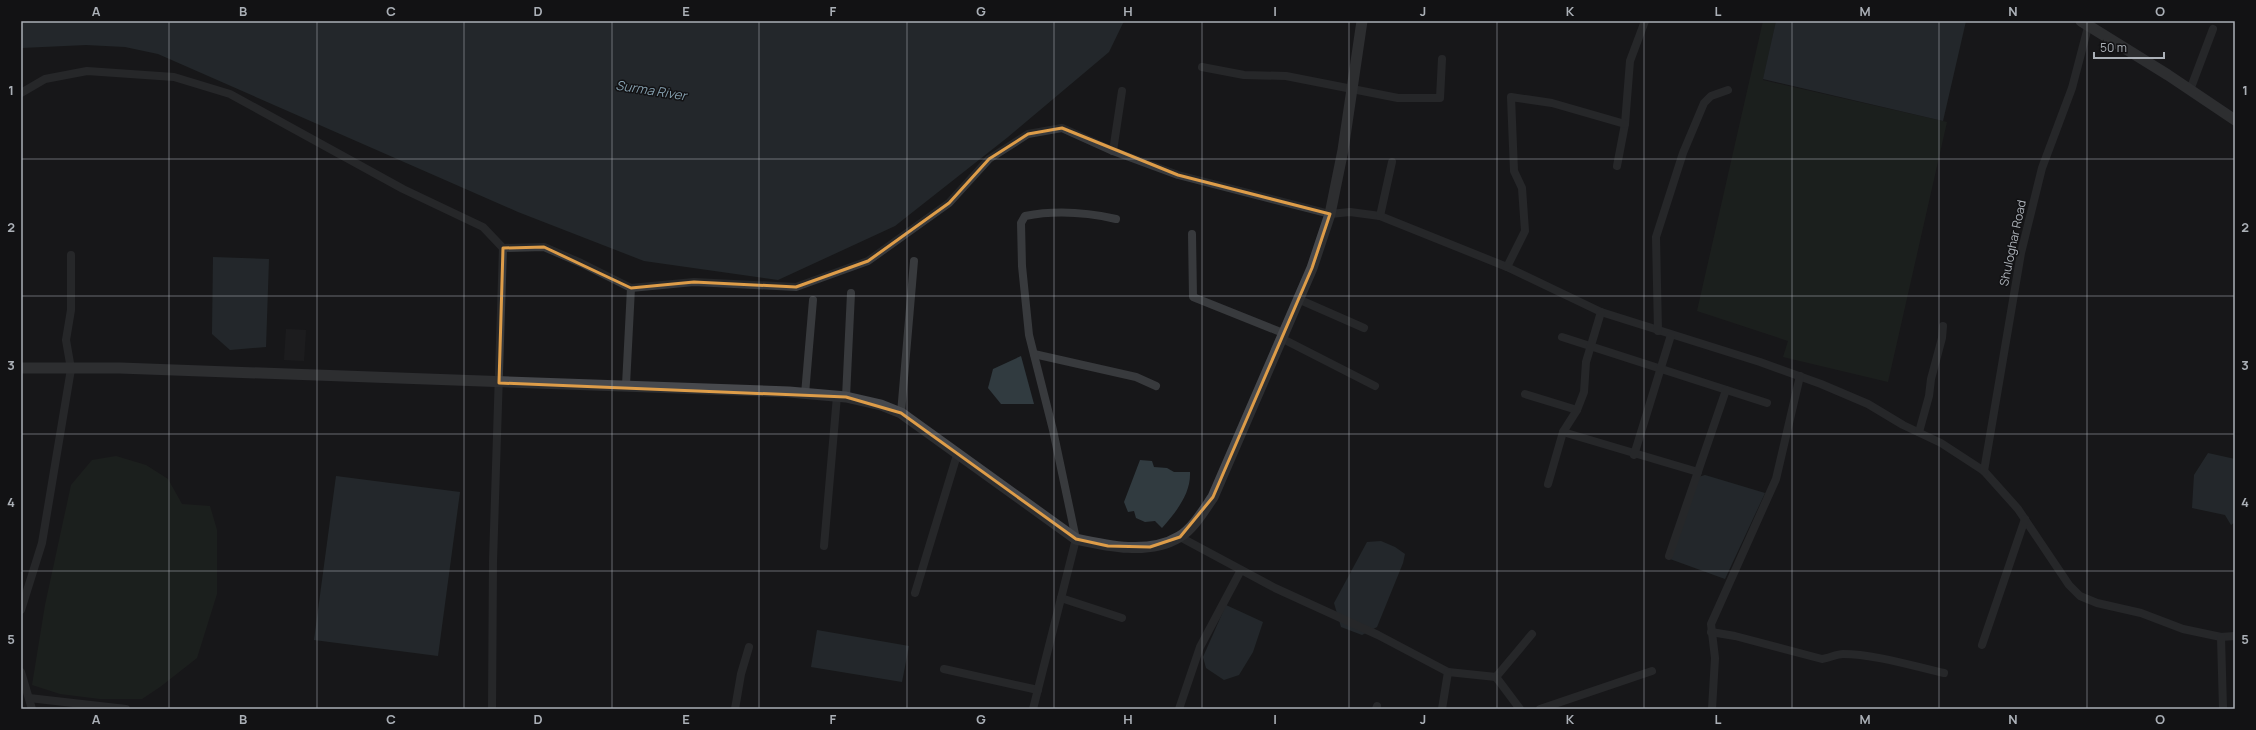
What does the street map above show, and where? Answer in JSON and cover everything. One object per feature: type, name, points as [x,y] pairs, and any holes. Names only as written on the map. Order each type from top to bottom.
[{"type":"main road","points":[[21,368],[120,368],[499,383],[626,385],[842,396],[901,413],[1076,539],[1108,546],[1150,547],[1180,537],[1194,523],[1213,497],[1312,268],[1330,214],[1343,150],[1362,21]]},
{"type":"main road","points":[[2085,24],[2235,120]]},
{"type":"street","points":[[1617,166],[1625,124],[1630,61],[1645,21]]},
{"type":"street","name":"Shuloghar Road","points":[[1984,471],[2021,253],[2042,168],[2072,88],[2085,24]]},
{"type":"street","points":[[2190,90],[2214,29]]},
{"type":"street","points":[[1202,67],[1244,76],[1286,76],[1398,98],[1440,98],[1442,59]]},
{"type":"street","points":[[21,93],[45,79],[87,71],[174,77],[230,94],[403,189],[483,227],[503,248],[493,561],[492,709]]},
{"type":"street","points":[[1658,331],[1656,237],[1684,153],[1704,103],[1711,96],[1728,90]]},
{"type":"street","points":[[1114,151],[1122,91]]},
{"type":"street","points":[[1507,267],[1525,231],[1522,188],[1514,171],[1511,97],[1552,103],[1625,124]]},
{"type":"street","points":[[503,248],[544,247],[582,263],[631,288],[694,282],[796,287],[868,261],[949,203],[989,159],[1028,134],[1062,128],[1114,151],[1178,175],[1330,214],[1350,212],[1380,216],[1507,267],[1601,312],[1800,376],[1868,404],[1941,443],[1984,471],[2018,509],[2069,585],[2080,596],[2097,603],[2141,613],[2183,629],[2221,637],[2235,636]]},
{"type":"street","points":[[1380,216],[1392,162]]},
{"type":"street","points":[[1033,709],[1076,539],[1054,430],[1030,335],[1022,266],[1021,223],[1024,216],[1042,212],[1089,213],[1116,219]]},
{"type":"street","points":[[1192,234],[1193,298],[1282,336],[1375,386]]},
{"type":"street","points":[[21,610],[42,544],[71,369],[66,340],[71,310],[71,255]]},
{"type":"street","points":[[901,413],[914,261]]},
{"type":"street","points":[[626,385],[631,288]]},
{"type":"street","points":[[824,546],[842,396],[851,293]]},
{"type":"street","points":[[1298,299],[1364,328]]},
{"type":"street","points":[[805,394],[813,300]]},
{"type":"street","points":[[1548,484],[1564,432],[1577,410],[1584,392],[1586,362],[1601,312]]},
{"type":"street","points":[[1918,432],[1929,396],[1931,380],[1942,338],[1943,326]]},
{"type":"street","points":[[1634,455],[1671,335]]},
{"type":"street","points":[[1562,337],[1767,403]]},
{"type":"street","points":[[1034,354],[1136,376],[1156,386]]},
{"type":"street","points":[[1712,709],[1715,658],[1711,632],[1714,618],[1776,478],[1800,376]]},
{"type":"street","points":[[1669,556],[1726,390]]},
{"type":"street","points":[[1525,394],[1577,410]]},
{"type":"street","points":[[1564,432],[1634,455],[1698,472]]},
{"type":"street","points":[[915,593],[958,455]]},
{"type":"street","points":[[1982,645],[2025,519]]},
{"type":"street","points":[[1180,537],[1241,570],[1378,635],[1448,672],[1496,677],[1520,709]]},
{"type":"street","points":[[1179,709],[1200,647],[1241,570]]},
{"type":"street","points":[[1061,598],[1122,618]]},
{"type":"street","points":[[1711,632],[1735,636],[1822,659],[1834,658],[1840,654],[1858,655],[1944,673]]},
{"type":"street","points":[[1496,677],[1532,634]]},
{"type":"street","points":[[2221,637],[2223,709]]},
{"type":"street","points":[[735,709],[741,674],[750,647]]},
{"type":"street","points":[[944,669],[1038,690]]},
{"type":"street","points":[[1540,709],[1652,671]]},
{"type":"street","points":[[21,672],[32,709]]},
{"type":"street","points":[[1442,709],[1448,672]]},
{"type":"street","points":[[29,698],[126,709]]},
{"type":"highlighted area","points":[[1062,128],[1178,175],[1330,214],[1312,268],[1213,497],[1180,537],[1150,547],[1108,546],[1076,539],[901,413],[846,397],[499,383],[503,248],[544,247],[631,288],[694,282],[796,287],[868,261],[949,203],[989,159],[1028,134]]},
{"type":"shaded area","points":[[1763,21],[1776,21],[1763,80],[1947,122],[1888,382],[1783,357],[1788,341],[1697,311]]},
{"type":"shaded area","points":[[286,329],[306,330],[304,361],[284,360]]},
{"type":"shaded area","points":[[116,456],[146,465],[168,479],[182,504],[210,506],[217,530],[217,594],[197,658],[142,699],[100,699],[60,694],[32,685],[45,605],[71,485],[92,460]]},
{"type":"water","name":"Surma River","points":[[21,21],[1124,21],[1109,52],[1008,137],[895,226],[778,280],[644,261],[518,212],[158,54],[125,47],[86,45],[21,48]]},
{"type":"water","points":[[1776,21],[1966,21],[1943,121],[1763,79]]},
{"type":"water","points":[[213,257],[269,259],[266,347],[230,350],[212,334]]},
{"type":"water","points":[[1021,356],[1034,404],[1001,404],[988,388],[993,369]]},
{"type":"water","points":[[2208,453],[2235,459],[2235,522],[2231,525],[2225,515],[2192,508],[2194,475]]},
{"type":"water","points":[[1140,460],[1152,461],[1154,467],[1167,468],[1174,472],[1190,472],[1188,488],[1182,502],[1162,528],[1155,521],[1145,522],[1136,518],[1134,511],[1128,512],[1124,502]]},
{"type":"water","points":[[1705,475],[1765,493],[1725,579],[1670,559],[1698,477]]},
{"type":"water","points":[[336,476],[460,492],[438,656],[314,640]]},
{"type":"water","points":[[1381,541],[1395,547],[1405,554],[1403,563],[1377,627],[1362,635],[1341,627],[1334,603],[1367,542]]},
{"type":"water","points":[[1226,605],[1263,622],[1253,652],[1239,675],[1224,680],[1206,668],[1203,657]]},
{"type":"water","points":[[817,630],[909,646],[902,682],[811,667]]}]
